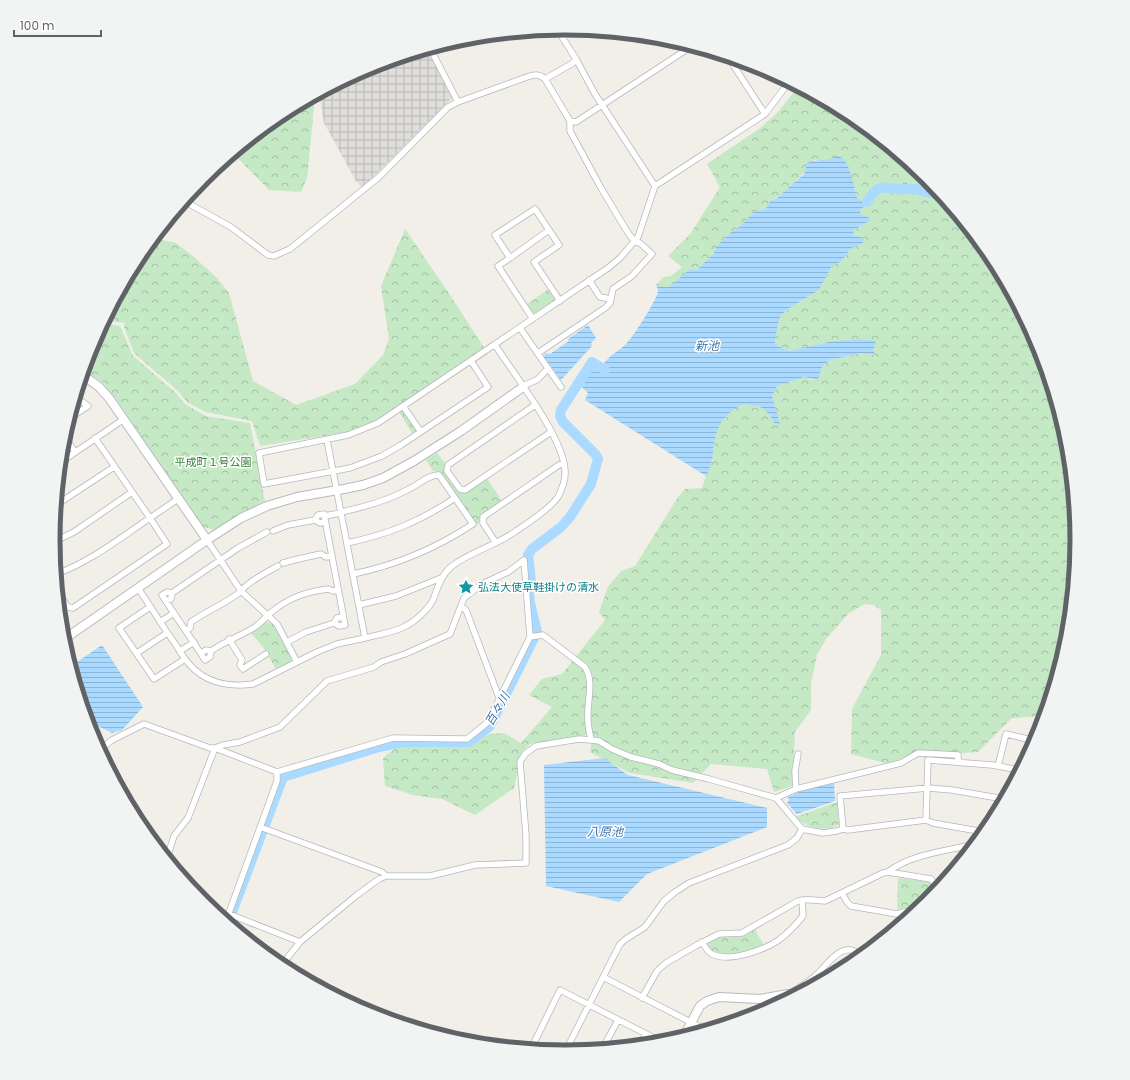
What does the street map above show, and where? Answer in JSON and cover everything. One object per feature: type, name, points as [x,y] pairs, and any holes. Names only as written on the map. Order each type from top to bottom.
[{"type":"street","points":[[561,35],[602,105],[655,186]]},
{"type":"street","points":[[570,121],[576,122],[686,50]]},
{"type":"street","points":[[432,53],[458,102]]},
{"type":"street","points":[[545,79],[573,63],[576,59]]},
{"type":"street","points":[[733,64],[765,114]]},
{"type":"street","points":[[188,203],[231,227],[268,255],[274,256],[290,249],[379,177],[448,107],[535,74],[540,75],[545,79],[570,121],[569,127],[574,138],[604,193],[635,242],[640,243],[652,254],[632,276],[613,290],[610,303],[605,308],[538,353]]},
{"type":"street","points":[[471,361],[488,387],[382,456],[355,466],[264,484],[259,453],[348,435],[370,426],[471,361],[615,263],[635,242],[655,186],[765,114],[785,86]]},
{"type":"street","points":[[510,258],[495,235],[535,209],[559,245],[534,262],[560,301]]},
{"type":"street","points":[[533,319],[498,266],[549,230]]},
{"type":"street","points":[[589,280],[600,297],[611,299]]},
{"type":"street","points":[[520,328],[561,387]]},
{"type":"street","points":[[138,588],[185,659],[195,670],[211,680],[226,684],[253,684],[317,652],[337,644],[400,630],[416,620],[431,604],[441,578],[448,569],[515,532],[556,500],[564,482],[564,463],[551,432],[495,345]]},
{"type":"street","points":[[69,636],[241,518],[267,506],[297,497],[337,491],[371,482],[398,471],[461,431],[522,386],[539,378],[540,374],[548,369]]},
{"type":"street","points":[[87,378],[104,392],[124,419],[241,592],[277,624],[297,662]]},
{"type":"street","points":[[76,414],[88,406],[80,399]]},
{"type":"street","points":[[535,405],[448,465],[447,470],[460,489],[465,490],[551,432]]},
{"type":"street","points":[[403,406],[421,432]]},
{"type":"street","points":[[67,458],[124,419]]},
{"type":"street","points":[[63,600],[68,607],[73,608],[167,544],[95,438]]},
{"type":"street","points":[[327,440],[359,604],[364,638]]},
{"type":"street","points":[[69,444],[75,452]]},
{"type":"street","points":[[496,543],[483,523],[483,517],[552,469],[564,463]]},
{"type":"street","points":[[62,501],[114,467]]},
{"type":"street","points":[[325,519],[341,512],[360,508],[384,500],[408,490],[434,474],[439,475],[473,524],[444,542],[414,557],[384,567],[352,574]]},
{"type":"street","points":[[60,538],[79,528],[132,492]]},
{"type":"street","points":[[347,543],[374,537],[398,529],[433,512],[455,498]]},
{"type":"street","points":[[61,572],[86,561],[178,499]]},
{"type":"street","points":[[287,642],[306,632],[334,623],[339,626],[344,625],[337,583],[324,514],[318,516],[315,520],[288,525],[270,531],[247,542],[172,593],[167,592],[162,595],[201,653],[206,650],[211,651],[255,626],[293,598],[303,593],[328,589],[333,591],[338,590]]},
{"type":"street","points":[[181,624],[186,621],[191,622],[241,592],[245,586],[255,579],[280,565],[298,558],[321,554],[324,550],[330,549]]},
{"type":"street","points":[[321,554],[326,557],[332,556]]},
{"type":"street","points":[[104,746],[112,740],[144,724],[210,748],[215,748],[277,772],[393,738],[467,739],[488,722],[530,638],[524,560],[508,572],[482,584],[464,598],[462,607],[450,634],[405,654],[381,662],[374,667],[327,681],[280,727],[240,742],[215,748],[188,818],[174,836],[169,853]]},
{"type":"street","points":[[359,604],[403,593],[441,578]]},
{"type":"street","points":[[328,589],[331,584],[337,583]]},
{"type":"street","points":[[150,607],[119,628],[154,679],[185,659]]},
{"type":"street","points":[[462,607],[466,610],[500,697]]},
{"type":"street","points":[[160,622],[174,613]]},
{"type":"street","points":[[186,631],[190,628],[191,622]]},
{"type":"street","points":[[137,653],[167,633]]},
{"type":"street","points":[[530,638],[544,635],[585,667],[589,672],[590,697],[588,720],[591,740]]},
{"type":"street","points":[[230,639],[242,660],[240,665],[243,669],[266,654]]},
{"type":"street","points":[[180,651],[194,642]]},
{"type":"street","points":[[998,766],[1006,734],[1029,739]]},
{"type":"street","points":[[285,961],[300,942],[357,895],[379,879],[386,876],[430,876],[475,865],[526,863],[526,836],[520,762],[525,754],[536,746],[579,739],[599,741],[612,749],[631,757],[659,764],[672,770],[776,798],[802,829],[823,833],[837,831],[843,828],[848,830],[926,820],[933,823],[978,831]]},
{"type":"street","points":[[776,798],[796,789],[901,763],[918,753],[958,755],[958,762]]},
{"type":"street","points":[[796,789],[795,771],[798,754]]},
{"type":"street","points":[[926,820],[928,760],[998,766],[1015,769]]},
{"type":"street","points":[[277,772],[277,781],[229,914],[300,942]]},
{"type":"street","points":[[843,828],[840,796],[928,788],[952,790],[999,798]]},
{"type":"street","points":[[260,827],[382,872],[386,876]]},
{"type":"street","points":[[569,1045],[620,944],[645,927],[664,901],[689,883],[788,844],[797,838],[802,829]]},
{"type":"street","points":[[888,872],[896,866],[913,859],[967,846]]},
{"type":"street","points":[[642,998],[655,974],[662,966],[702,942],[719,934],[742,934],[802,900],[825,901],[888,872],[931,879],[935,883]]},
{"type":"street","points":[[842,893],[848,902],[856,907],[896,914],[907,911]]},
{"type":"street","points":[[702,942],[711,954],[725,956],[750,953],[765,948],[786,935],[803,916],[802,900]]},
{"type":"street","points":[[808,982],[840,951],[850,950],[856,952]]},
{"type":"street","points":[[603,977],[700,1027]]},
{"type":"street","points":[[533,1044],[560,990],[652,1037]]},
{"type":"street","points":[[687,1030],[703,1003],[712,999],[719,997],[760,999],[779,997]]},
{"type":"street","points":[[606,1043],[618,1020]]},
{"type":"street","points":[[643,1039],[646,1034]]},
{"type":"shaded area","points":[[430,53],[452,98],[362,188],[356,181],[324,123],[320,99],[372,73]]},
{"type":"green space","points":[[795,91],[846,120],[898,160],[945,207],[985,259],[1018,317],[1032,347],[1053,409],[1060,441],[1066,474],[1070,540],[1066,606],[1060,639],[1053,671],[1038,716],[1012,718],[978,752],[903,757],[892,765],[851,754],[852,709],[881,655],[881,610],[874,605],[865,604],[849,613],[826,639],[817,655],[811,683],[811,710],[795,732],[792,786],[774,792],[767,769],[711,764],[693,783],[630,773],[590,752],[593,734],[530,744],[522,752],[514,788],[475,815],[442,799],[413,795],[385,786],[383,758],[398,746],[416,738],[468,744],[490,734],[504,733],[521,743],[552,707],[529,695],[542,679],[562,674],[605,620],[599,612],[608,587],[621,571],[635,566],[678,497],[685,489],[702,488],[713,459],[716,434],[725,417],[730,412],[744,404],[763,408],[776,425],[779,424],[772,396],[777,386],[804,377],[813,380],[819,375],[822,367],[831,359],[851,356],[858,353],[874,355],[876,343],[874,340],[858,339],[833,341],[789,351],[781,348],[775,343],[780,317],[788,309],[819,290],[832,266],[842,261],[851,248],[854,230],[869,221],[860,214],[860,210],[870,202],[857,198],[855,188],[830,160],[814,160],[800,177],[781,194],[770,201],[766,209],[755,211],[737,229],[731,232],[716,247],[714,253],[697,270],[689,270],[669,287],[661,287],[656,285],[664,277],[671,276],[682,267],[668,256],[691,233],[720,187],[707,164],[759,129],[778,112]]},
{"type":"green space","points":[[314,102],[307,178],[301,192],[269,190],[236,156],[284,120]]},
{"type":"green space","points":[[405,229],[488,354],[374,428],[260,446],[252,421],[205,412],[187,402],[178,391],[134,353],[124,327],[125,323],[110,322],[128,287],[159,239],[176,243],[218,279],[229,293],[253,381],[296,405],[355,384],[383,355],[389,339],[381,286]]},
{"type":"green space","points":[[549,289],[555,298],[554,302],[536,314],[532,312],[527,304]]},
{"type":"green space","name":"平成町１号公園","points":[[109,324],[120,326],[133,356],[175,392],[185,404],[206,416],[250,423],[265,502],[216,530],[202,527],[116,399],[102,382],[89,373],[98,347]]},
{"type":"green space","points":[[402,408],[418,431],[413,435],[399,411]]},
{"type":"green space","points":[[437,453],[445,463],[444,471],[459,492],[466,493],[487,479],[502,501],[481,515],[479,523],[476,525],[440,473],[433,471],[426,460]]},
{"type":"green space","points":[[266,622],[272,623],[291,657],[291,662],[276,669],[263,647],[250,632]]},
{"type":"green space","points":[[837,802],[839,824],[834,827],[828,829],[816,828],[804,824],[795,817]]},
{"type":"green space","points":[[898,878],[931,883],[932,887],[914,905],[897,911]]},
{"type":"green space","points":[[755,930],[764,945],[751,950],[726,954],[718,953],[712,950],[708,945],[709,941],[721,936],[741,936]]},
{"type":"water","name":"新池","points":[[838,156],[843,158],[848,166],[857,198],[863,201],[873,189],[876,194],[870,202],[860,210],[860,214],[870,218],[869,221],[854,230],[853,236],[861,237],[863,243],[851,248],[842,261],[832,266],[819,290],[788,309],[780,317],[775,343],[781,348],[789,351],[833,341],[858,339],[874,340],[876,343],[874,355],[858,353],[851,356],[831,359],[822,367],[818,380],[804,377],[777,386],[772,396],[780,424],[776,425],[763,408],[760,407],[744,404],[730,412],[725,417],[718,429],[714,443],[712,460],[706,476],[585,400],[588,393],[582,387],[596,361],[603,365],[629,340],[657,296],[658,289],[656,285],[661,287],[669,287],[689,270],[697,270],[714,253],[716,247],[731,232],[737,229],[755,211],[766,209],[770,201],[777,198],[804,174],[807,163]]},
{"type":"water","points":[[588,325],[596,338],[591,343],[592,346],[561,380],[544,357],[545,353],[550,354]]},
{"type":"water","points":[[102,645],[143,707],[122,730],[112,733],[95,724],[77,671],[75,664]]},
{"type":"water","name":"八原池","points":[[604,758],[628,775],[767,808],[767,827],[647,874],[619,902],[546,886],[544,765]]},
{"type":"water","points":[[834,783],[835,801],[797,814],[787,803],[789,800],[788,797],[801,791]]},
{"type":"waterway","name":"新池","points":[[867,202],[877,189],[883,187],[914,189],[932,193]]},
{"type":"waterway","name":"百々川","points":[[230,918],[283,777],[379,747],[403,742],[469,742],[490,726],[537,632],[530,603],[529,593],[531,581],[528,555],[532,549],[561,527],[570,517],[591,484],[598,459],[596,455],[563,422],[560,416],[561,410],[592,362],[605,370]]},
{"type":"place","name":"弘法大使草鞋掛けの清水","points":[[466,587]]}]
